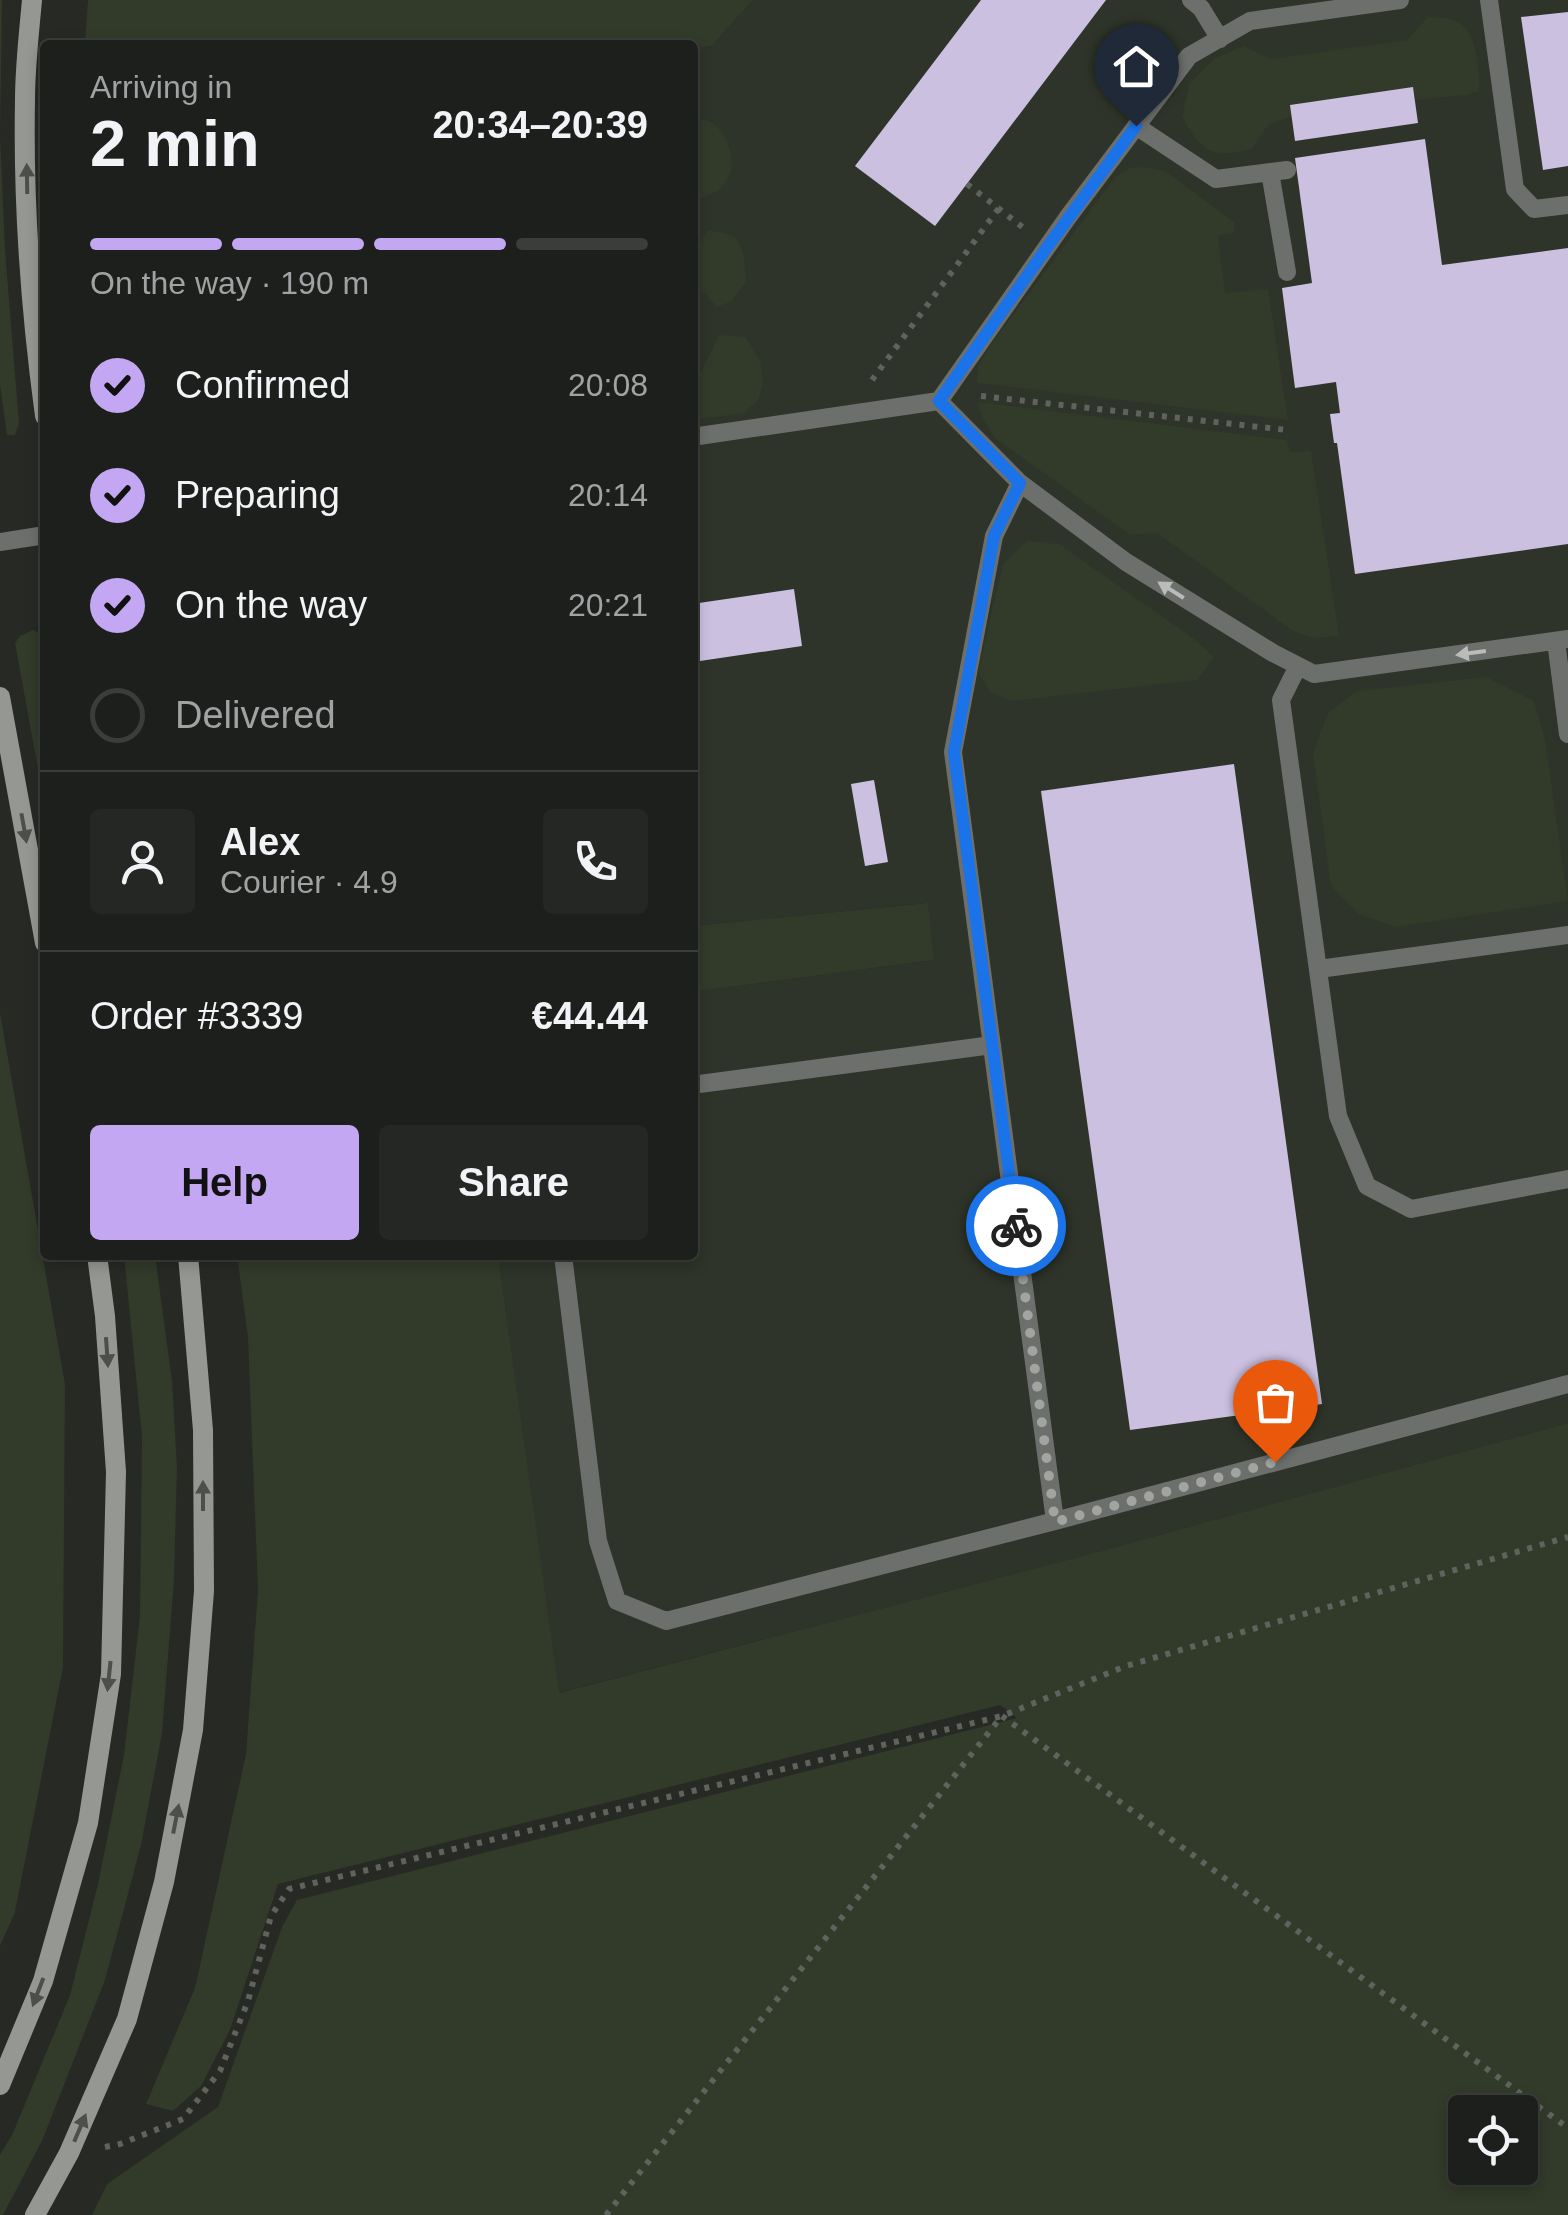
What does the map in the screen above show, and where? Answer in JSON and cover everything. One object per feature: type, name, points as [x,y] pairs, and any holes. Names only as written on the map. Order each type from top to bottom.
[{"type":"main road","points":[[32,0],[25,99],[28,235],[40,377]]},
{"type":"main road","points":[[0,697],[40,916]]},
{"type":"main road","points":[[0,2085],[43,1981],[88,1823],[110,1674],[116,1472],[98,1260]]},
{"type":"main road","points":[[35,2215],[69,2153],[127,2018],[164,1882],[194,1730],[204,1591],[203,1430],[188,1260]]},
{"type":"lane","points":[[1191,0],[1201,8],[1220,38]]},
{"type":"lane","points":[[698,436],[942,396],[1189,56],[1250,22],[1400,0]]},
{"type":"lane","points":[[1489,0],[1516,188],[1534,209],[1568,205]]},
{"type":"lane","points":[[1136,126],[1216,179],[1278,171],[1288,272]]},
{"type":"lane","points":[[942,396],[1020,483],[1126,562],[1314,674],[1562,640],[1568,734]]},
{"type":"lane","points":[[1020,483],[994,536],[954,752],[1055,1522]]},
{"type":"lane","points":[[0,542],[40,535]]},
{"type":"lane","points":[[1298,666],[1280,700],[1338,1116],[1367,1186],[1411,1209],[1568,1178]]},
{"type":"lane","points":[[1319,969],[1568,935]]},
{"type":"lane","points":[[698,1083],[992,1044]]},
{"type":"lane","points":[[563,1260],[598,1540],[616,1601],[666,1622],[1568,1384]]},
{"type":"path","points":[[967,184],[1048,246]]},
{"type":"path","points":[[847,414],[999,208]]},
{"type":"path","points":[[942,396],[1288,430]]},
{"type":"path","points":[[69,2153],[120,2144],[183,2119],[220,2071],[248,2001],[271,1916],[289,1889],[1002,1716],[1126,1666],[1568,1537]]},
{"type":"path","points":[[1002,1716],[1568,2128]]},
{"type":"path","points":[[606,2215],[1002,1716]]},
{"type":"shaded area","points":[[753,0],[1568,0],[1568,1423],[558,1693],[499,1260],[698,1260],[698,991],[934,960],[927,903],[698,926],[698,48],[712,46]]},
{"type":"green space","points":[[0,0],[2,0],[0,136]]},
{"type":"green space","points":[[88,0],[753,0],[712,46],[698,48],[698,40],[85,40]]},
{"type":"green space","points":[[1428,17],[1457,21],[1468,31],[1477,58],[1478,91],[1417,100],[1413,87],[1292,116],[1268,125],[1252,149],[1226,153],[1202,145],[1182,116],[1190,83],[1214,59],[1243,46],[1271,59],[1407,40]]},
{"type":"green space","points":[[698,120],[709,121],[722,133],[732,160],[723,186],[701,198]]},
{"type":"green space","points":[[0,136],[19,423],[15,435],[7,435],[0,384]]},
{"type":"green space","points":[[1130,168],[1165,171],[1234,222],[1234,233],[1218,236],[1225,293],[1268,289],[1288,420],[978,383],[978,366],[990,346],[1115,177]]},
{"type":"green space","points":[[707,231],[729,234],[740,244],[746,282],[732,301],[717,307],[698,286],[698,247]]},
{"type":"green space","points":[[719,335],[745,337],[760,360],[763,384],[758,400],[744,413],[698,419],[701,372]]},
{"type":"green space","points":[[978,402],[1287,440],[1290,452],[1311,451],[1339,636],[1313,638],[1293,631],[1157,533],[1130,535],[995,438]]},
{"type":"green space","points":[[1027,541],[1059,544],[1214,657],[1197,680],[1012,701],[990,692],[978,672],[1003,564]]},
{"type":"green space","points":[[33,630],[40,634],[40,780],[15,643]]},
{"type":"green space","points":[[1486,677],[1534,701],[1545,739],[1568,901],[1396,927],[1359,914],[1331,886],[1313,753],[1328,713],[1357,691]]},
{"type":"green space","points":[[928,903],[934,960],[698,991],[698,926]]},
{"type":"green space","points":[[0,1013],[40,1260],[43,1260],[65,1384],[63,1667],[15,1912],[0,1946]]},
{"type":"green space","points":[[124,1260],[156,1260],[172,1381],[177,1467],[174,1580],[162,1733],[141,1845],[105,1980],[42,2141],[0,2215],[0,2155],[13,2133],[70,1995],[124,1755],[140,1616],[142,1437]]},
{"type":"green space","points":[[238,1260],[499,1260],[559,1693],[1568,1423],[1568,2215],[92,2215],[107,2184],[218,2107],[282,1927],[297,1900],[1017,1718],[1000,1705],[278,1884],[230,2030],[201,2086],[173,2111],[146,2104],[195,1988],[246,1754],[258,1591],[248,1337]]},
{"type":"building","points":[[981,0],[1106,0],[935,226],[855,166]]},
{"type":"building","points":[[1568,12],[1568,166],[1543,170],[1521,17]]},
{"type":"building","points":[[1413,87],[1418,123],[1295,141],[1290,105]]},
{"type":"building","points":[[1425,139],[1442,265],[1568,248],[1568,544],[1355,574],[1330,414],[1340,413],[1336,382],[1295,388],[1282,288],[1312,283],[1295,158]]},
{"type":"building","points":[[794,589],[802,646],[700,661],[698,603]]},
{"type":"building","points":[[1234,764],[1322,1404],[1130,1430],[1041,791]]},
{"type":"building","points":[[874,780],[888,862],[865,866],[851,784]]},
{"type":"way so far","points":[[1016,1226],[1055,1522],[1275,1462]]},
{"type":"route","points":[[1016,1226],[954,752],[994,536],[1020,483],[939,401],[1136,126]]}]
